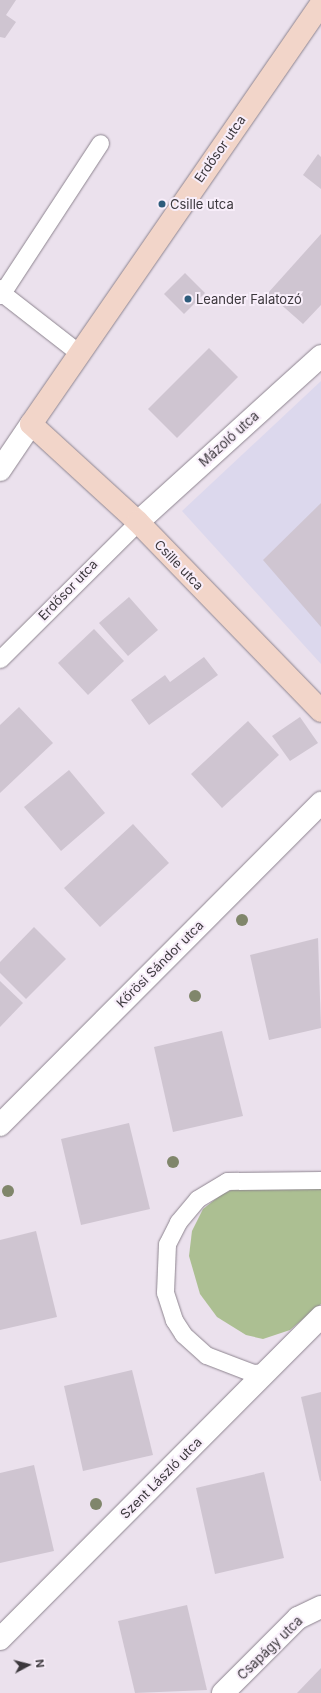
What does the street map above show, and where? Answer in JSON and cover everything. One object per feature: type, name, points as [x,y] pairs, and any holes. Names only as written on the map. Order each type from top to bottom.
[{"type":"street","name":"Erdősor utca","points":[[0,470],[79,353],[321,4]]},
{"type":"street","name":"Mázoló utca","points":[[138,522],[321,356]]},
{"type":"street","name":"Csille utca","points":[[31,424],[138,522],[321,711]]},
{"type":"street","name":"Kőrösi Sándor utca","points":[[0,1125],[321,803]]},
{"type":"street","name":"Szent László utca","points":[[0,1639],[321,1317]]},
{"type":"street","name":"Csapágy utca","points":[[223,1693],[298,1618],[321,1607]]},
{"type":"lane","points":[[79,353],[1,292],[100,143]]},
{"type":"lane","name":"Erdősor utca","points":[[0,659],[138,522]]},
{"type":"lane","points":[[266,1372],[253,1373],[206,1355],[183,1334],[174,1320],[165,1292],[167,1244],[193,1203],[205,1192],[227,1181],[321,1180]]},
{"type":"shaded area","points":[[321,381],[321,664],[182,511]]},
{"type":"green space","points":[[249,1183],[321,1187],[321,1304],[290,1330],[263,1339],[246,1335],[217,1317],[200,1294],[189,1256],[192,1231],[203,1209],[222,1194]]},
{"type":"building","points":[[0,0],[16,0],[6,15],[16,22],[5,38],[0,37]]},
{"type":"building","points":[[318,154],[321,157],[321,189],[303,175]]},
{"type":"building","points":[[321,234],[321,305],[303,324],[268,293]]},
{"type":"building","points":[[185,273],[205,293],[184,314],[164,294]]},
{"type":"building","points":[[209,348],[238,377],[177,438],[148,409]]},
{"type":"building","points":[[321,503],[321,627],[263,560]]},
{"type":"building","points":[[129,597],[158,630],[128,656],[99,623]]},
{"type":"building","points":[[94,629],[124,661],[88,695],[58,663]]},
{"type":"building","points":[[204,657],[218,675],[149,725],[131,700],[165,675],[170,682]]},
{"type":"building","points":[[19,707],[53,743],[0,793],[0,725]]},
{"type":"building","points":[[300,717],[318,743],[290,761],[272,736]]},
{"type":"building","points":[[248,721],[279,755],[222,808],[191,774]]},
{"type":"building","points":[[69,770],[105,813],[61,851],[24,807]]},
{"type":"building","points":[[133,824],[169,863],[100,927],[64,888]]},
{"type":"building","points":[[34,927],[66,959],[26,999],[0,973],[0,962]]},
{"type":"building","points":[[318,938],[321,1028],[269,1040],[250,955]]},
{"type":"building","points":[[0,981],[23,1003],[0,1027]]},
{"type":"building","points":[[222,1031],[243,1116],[173,1132],[154,1047]]},
{"type":"building","points":[[129,1123],[150,1209],[81,1225],[61,1139]]},
{"type":"building","points":[[36,1231],[57,1317],[0,1330],[0,1240]]},
{"type":"building","points":[[132,1370],[153,1455],[83,1471],[64,1386]]},
{"type":"building","points":[[321,1392],[321,1481],[320,1481],[301,1397]]},
{"type":"building","points":[[34,1465],[54,1551],[0,1563],[0,1473]]},
{"type":"building","points":[[264,1472],[284,1558],[215,1574],[196,1488]]},
{"type":"building","points":[[187,1605],[207,1690],[135,1693],[118,1621]]},
{"type":"building","points":[[321,1668],[321,1693],[297,1693]]},
{"type":"place","name":"Csille utca","points":[[162,204]]},
{"type":"place","name":"Leander Falatozó","points":[[188,299]]}]
